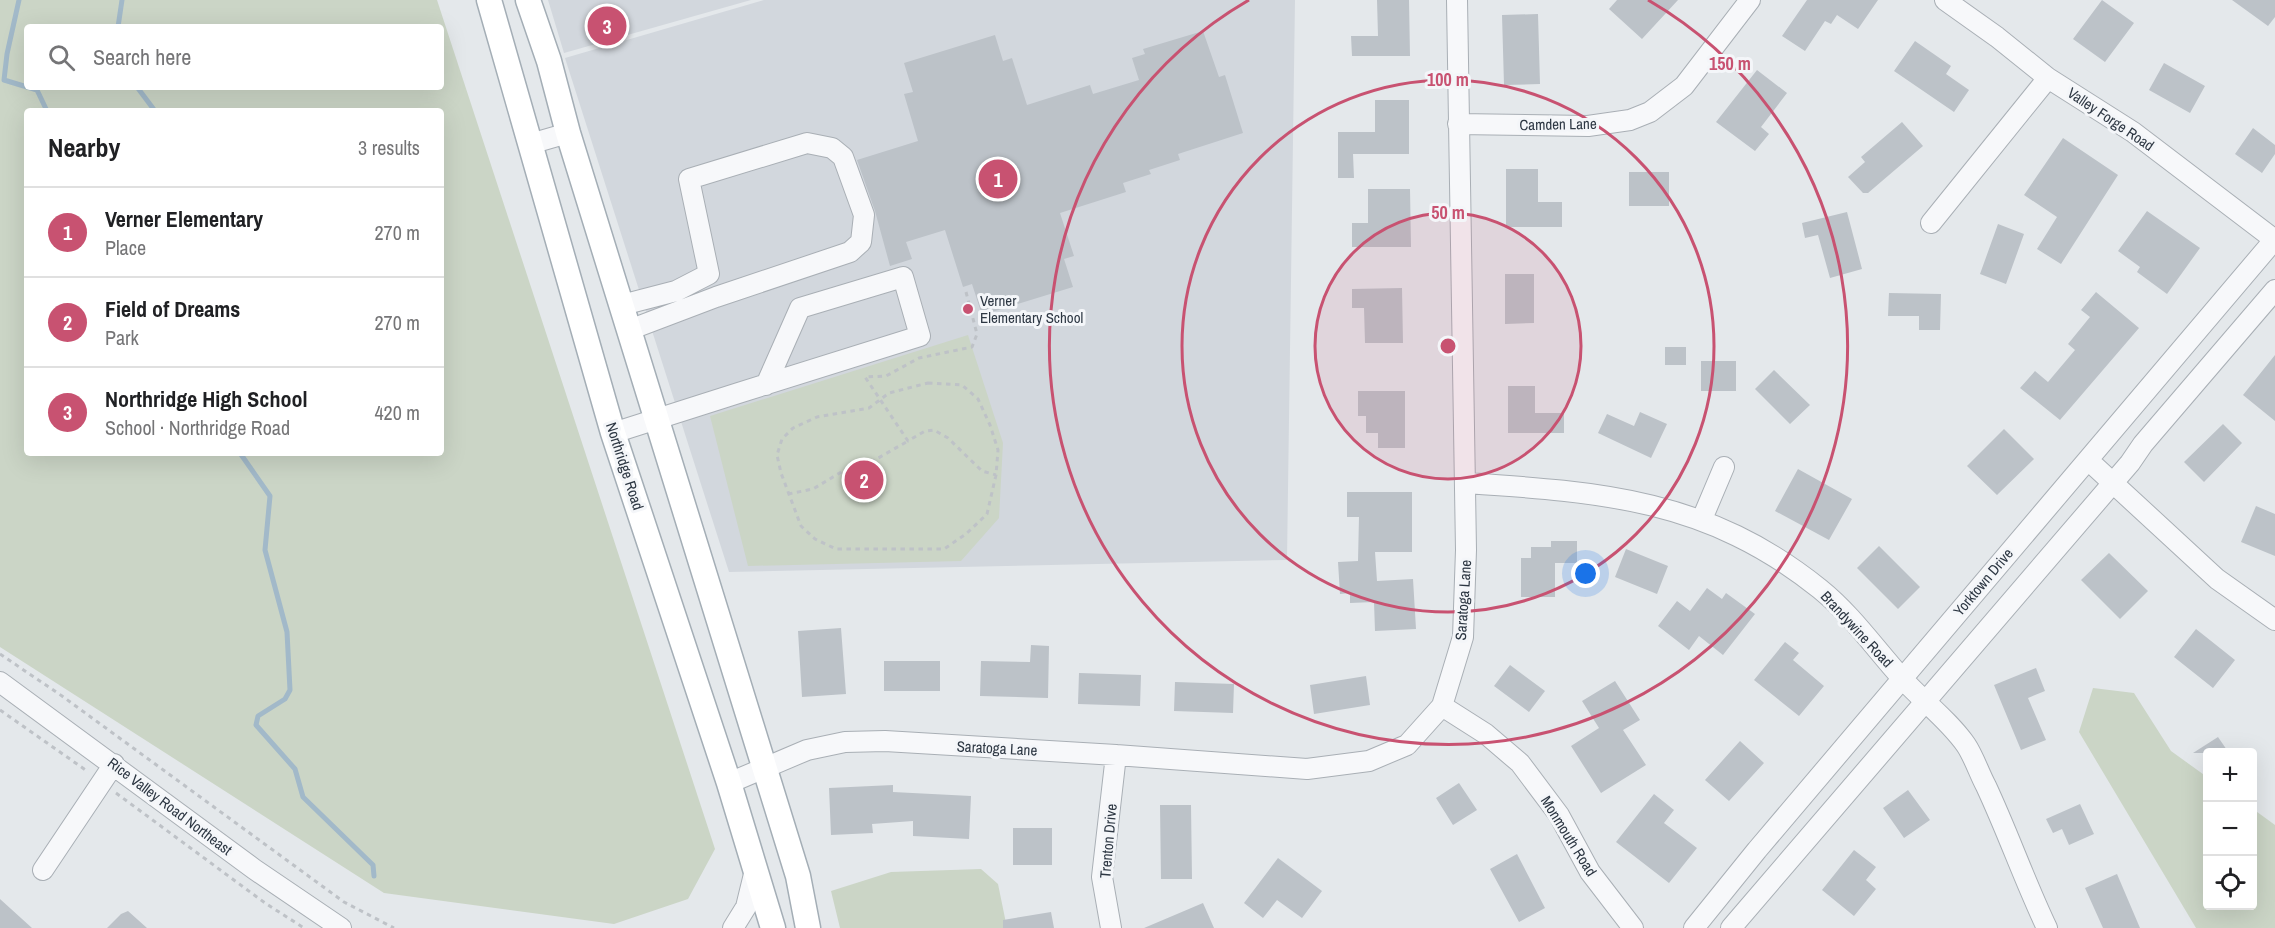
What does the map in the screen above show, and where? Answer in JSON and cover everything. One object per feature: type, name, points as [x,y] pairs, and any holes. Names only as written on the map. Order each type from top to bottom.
[{"type":"main road","name":"Northridge Road","points":[[489,0],[613,433],[729,783],[773,928]]},
{"type":"main road","points":[[528,0],[549,61],[568,133],[798,876],[808,928]]},
{"type":"street","name":"Saratoga Lane","points":[[729,783],[807,750],[845,742],[885,741],[1116,754],[1307,769],[1369,761],[1407,745],[1442,706],[1463,637],[1466,483],[1457,0]]},
{"type":"street","name":"Camden Lane","points":[[1458,124],[1588,126],[1630,120],[1650,112],[1684,86],[1750,0]]},
{"type":"street","name":"Valley Forge Road","points":[[1946,0],[2048,78],[2133,132],[2275,239]]},
{"type":"street","points":[[1932,222],[2048,78]]},
{"type":"street","points":[[530,144],[568,133]]},
{"type":"street","points":[[629,330],[716,297],[850,252],[861,242],[864,215],[843,157],[832,148],[807,143],[689,179],[716,297]]},
{"type":"street","name":"Yorktown Drive","points":[[1694,928],[1902,678],[2275,239]]},
{"type":"street","points":[[622,305],[676,291],[709,274]]},
{"type":"street","points":[[613,433],[766,385],[920,336],[903,277],[800,308],[766,385]]},
{"type":"street","points":[[1731,928],[1875,757],[1926,704],[2275,290]]},
{"type":"street","points":[[2088,460],[2217,579],[2275,620]]},
{"type":"street","points":[[1702,519],[1724,467]]},
{"type":"street","name":"Brandywine Road","points":[[1466,483],[1621,497],[1702,519],[1770,554],[1821,590],[1852,620],[1902,678],[1967,747],[2014,846],[2047,928]]},
{"type":"street","name":"Rice Valley Road Northeast","points":[[0,682],[254,869],[341,928]]},
{"type":"street","name":"Monmouth Road","points":[[1442,706],[1486,734],[1520,763],[1559,815],[1590,872],[1633,928]]},
{"type":"street","name":"Trenton Drive","points":[[1111,928],[1102,877],[1116,754]]},
{"type":"street","points":[[44,870],[114,764]]},
{"type":"street","points":[[733,928],[746,907],[755,870]]},
{"type":"path","points":[[908,441],[865,377],[886,376],[919,358],[972,347],[977,334],[966,292]]},
{"type":"path","points":[[928,383],[962,385],[978,399],[990,425],[998,450],[996,475],[987,514],[966,534],[944,549],[836,549],[815,539],[801,526],[788,494],[777,455],[782,439],[793,428],[817,417],[869,408],[880,399],[910,386],[928,383]]},
{"type":"path","points":[[788,494],[813,489],[848,468],[866,465],[925,431],[934,430],[948,438],[982,471],[996,475]]},
{"type":"path","points":[[0,654],[62,696],[344,902],[394,928]]},
{"type":"path","points":[[0,710],[102,782],[265,903],[304,928]]},
{"type":"shaded area","points":[[548,0],[751,0],[564,53]]},
{"type":"shaded area","name":"Verner Elementary School","points":[[764,0],[1295,0],[1287,560],[729,572],[565,58]]},
{"type":"green space","points":[[0,0],[437,0],[715,849],[688,899],[614,924],[384,893],[0,647]]},
{"type":"green space","points":[[968,335],[1003,443],[999,518],[961,561],[748,566],[710,416]]},
{"type":"green space","points":[[2093,688],[2134,693],[2171,751],[2203,774],[2203,910],[2257,910],[2257,812],[2275,825],[2275,928],[2196,928],[2079,732]]},
{"type":"green space","points":[[981,869],[998,884],[1007,928],[840,928],[831,891],[891,872]]},
{"type":"building","points":[[1377,0],[1409,0],[1410,56],[1352,56],[1351,36],[1378,36]]},
{"type":"building","points":[[1617,0],[1678,0],[1642,39],[1609,9]]},
{"type":"building","points":[[1807,0],[1878,0],[1858,29],[1837,15],[1831,24],[1825,21],[1805,51],[1782,36]]},
{"type":"building","points":[[2102,0],[2134,23],[2105,62],[2073,39]]},
{"type":"building","points":[[2232,0],[2275,0],[2275,17],[2268,26]]},
{"type":"building","points":[[1538,14],[1540,84],[1504,85],[1502,15]]},
{"type":"building","points":[[1203,31],[1219,77],[1225,75],[1243,133],[1178,154],[1180,160],[1149,170],[1151,174],[1123,183],[1126,192],[1060,213],[1074,256],[1064,259],[1073,287],[982,315],[972,284],[963,287],[945,230],[906,242],[912,259],[890,266],[875,211],[857,160],[918,141],[904,94],[913,92],[904,63],[995,35],[1003,61],[1012,58],[1027,105],[1090,85],[1093,94],[1139,80],[1132,58],[1145,54],[1143,49]]},
{"type":"building","points":[[1915,41],[1951,66],[1946,74],[1969,90],[1954,112],[1894,71]]},
{"type":"building","points":[[2164,63],[2205,86],[2190,113],[2149,90]]},
{"type":"building","points":[[1757,70],[1787,93],[1761,127],[1769,134],[1755,151],[1716,122]]},
{"type":"building","points":[[1375,100],[1409,100],[1409,154],[1353,154],[1354,178],[1338,178],[1338,132],[1375,132]]},
{"type":"building","points":[[1902,122],[1923,146],[1868,193],[1863,193],[1848,177],[1865,162],[1861,157]]},
{"type":"building","points":[[2253,128],[2275,145],[2275,154],[2262,173],[2235,154]]},
{"type":"building","points":[[2063,138],[2118,175],[2061,264],[2037,249],[2057,217],[2024,195]]},
{"type":"building","points":[[1506,169],[1538,169],[1538,202],[1562,202],[1562,227],[1506,227]]},
{"type":"building","points":[[1629,172],[1669,172],[1669,206],[1629,206]]},
{"type":"building","points":[[1368,189],[1410,189],[1411,247],[1352,247],[1352,223],[1368,223]]},
{"type":"building","points":[[2147,211],[2200,248],[2167,294],[2137,272],[2140,267],[2118,251]]},
{"type":"building","points":[[1847,212],[1862,269],[1830,278],[1818,235],[1805,238],[1802,223]]},
{"type":"building","points":[[1998,224],[2024,234],[2006,284],[1980,274]]},
{"type":"building","points":[[1505,274],[1534,274],[1534,323],[1505,324]]},
{"type":"building","points":[[1402,288],[1403,343],[1365,343],[1364,308],[1352,308],[1352,289]]},
{"type":"building","points":[[2096,292],[2139,328],[2060,420],[2020,388],[2035,371],[2048,382],[2075,350],[2068,344],[2090,317],[2081,310]]},
{"type":"building","points":[[1889,293],[1941,294],[1940,330],[1919,330],[1919,316],[1888,316]]},
{"type":"building","points":[[1665,347],[1686,347],[1686,365],[1665,365]]},
{"type":"building","points":[[2275,355],[2275,421],[2243,395]]},
{"type":"building","points":[[1701,361],[1736,361],[1736,391],[1701,391]]},
{"type":"building","points":[[1774,370],[1810,405],[1790,424],[1755,389]]},
{"type":"building","points":[[1508,386],[1535,386],[1535,413],[1564,413],[1564,433],[1508,433]]},
{"type":"building","points":[[1358,391],[1405,391],[1405,448],[1378,448],[1378,433],[1366,433],[1366,416],[1358,416]]},
{"type":"building","points":[[1640,412],[1667,424],[1651,458],[1598,433],[1607,414],[1634,426]]},
{"type":"building","points":[[2223,424],[2242,443],[2204,482],[2184,462]]},
{"type":"building","points":[[2004,429],[2034,459],[1997,495],[1967,466]]},
{"type":"building","points":[[1798,469],[1852,499],[1829,540],[1775,511]]},
{"type":"building","points":[[1347,492],[1412,492],[1412,552],[1375,552],[1377,581],[1413,579],[1416,629],[1375,631],[1374,602],[1350,603],[1350,593],[1340,594],[1338,562],[1358,561],[1359,517],[1347,517]]},
{"type":"building","points":[[2256,506],[2275,514],[2275,556],[2241,542]]},
{"type":"building","points":[[1551,541],[1577,541],[1577,563],[1555,563],[1555,597],[1521,597],[1521,558],[1531,558],[1531,547],[1551,547]]},
{"type":"building","points":[[1879,546],[1920,587],[1898,609],[1857,568]]},
{"type":"building","points":[[1626,549],[1668,566],[1657,594],[1615,577]]},
{"type":"building","points":[[2109,553],[2148,591],[2120,619],[2081,580]]},
{"type":"building","points":[[1707,588],[1722,599],[1726,593],[1755,614],[1723,655],[1699,636],[1689,650],[1658,626],[1677,601],[1690,611]]},
{"type":"building","points":[[841,628],[846,694],[802,697],[798,631]]},
{"type":"building","points":[[2196,629],[2235,660],[2213,688],[2174,657]]},
{"type":"building","points":[[1785,642],[1799,653],[1793,660],[1824,686],[1799,716],[1754,680]]},
{"type":"building","points":[[1031,645],[1049,646],[1048,698],[980,696],[981,661],[1030,662]]},
{"type":"building","points":[[884,661],[940,661],[940,691],[884,691]]},
{"type":"building","points":[[1510,665],[1545,691],[1529,712],[1494,686]]},
{"type":"building","points":[[2036,668],[2045,691],[2028,698],[2046,740],[2021,750],[1994,685]]},
{"type":"building","points":[[1079,673],[1141,675],[1140,706],[1078,704]]},
{"type":"building","points":[[1366,676],[1370,705],[1314,714],[1310,685]]},
{"type":"building","points":[[1615,681],[1640,720],[1623,730],[1646,765],[1601,793],[1571,746],[1599,728],[1582,701]]},
{"type":"building","points":[[1175,682],[1234,684],[1233,713],[1174,711]]},
{"type":"building","points":[[2218,737],[2226,748],[2203,748],[2203,753],[2193,753]]},
{"type":"building","points":[[1740,741],[1764,763],[1729,801],[1705,780]]},
{"type":"building","points":[[1459,783],[1477,810],[1453,825],[1436,798]]},
{"type":"building","points":[[893,785],[893,792],[971,796],[969,839],[913,836],[913,821],[872,824],[873,833],[831,835],[829,788]]},
{"type":"building","points":[[1908,790],[1930,820],[1904,838],[1883,808]]},
{"type":"building","points":[[1654,794],[1674,810],[1664,823],[1697,848],[1669,883],[1616,842]]},
{"type":"building","points":[[2080,804],[2094,834],[2069,845],[2062,829],[2053,833],[2046,819]]},
{"type":"building","points":[[1160,805],[1191,805],[1192,879],[1161,879]]},
{"type":"building","points":[[1013,828],[1052,828],[1052,865],[1013,865]]},
{"type":"building","points":[[1854,850],[1876,867],[1866,880],[1876,889],[1854,916],[1822,890]]},
{"type":"building","points":[[1517,854],[1545,908],[1519,922],[1490,869]]},
{"type":"building","points":[[1278,858],[1322,891],[1302,918],[1277,900],[1263,918],[1244,903]]},
{"type":"building","points":[[2117,874],[2140,928],[2103,928],[2085,888]]},
{"type":"building","points":[[0,899],[32,928],[0,928]]},
{"type":"building","points":[[1203,903],[1214,928],[1144,928]]},
{"type":"building","points":[[128,911],[147,928],[107,928],[121,914]]},
{"type":"building","points":[[1051,912],[1054,928],[1003,928],[1003,920]]},
{"type":"waterway","points":[[19,0],[7,54],[4,80],[24,86]]},
{"type":"waterway","points":[[118,24],[122,0]]},
{"type":"waterway","points":[[37,90],[46,108]]},
{"type":"waterway","points":[[139,90],[153,108]]},
{"type":"waterway","points":[[242,456],[270,496],[265,550],[287,632],[290,690],[285,699],[258,716],[256,725],[295,769],[303,797],[373,865],[374,876]]},
{"type":"place","name":"Northridge High School","points":[[607,26]]},
{"type":"place","name":"Verner Elementary","points":[[998,179]]},
{"type":"place","name":"Verner Elementary School","points":[[968,309]]},
{"type":"place","name":"Field of Dreams","points":[[864,480]]}]
